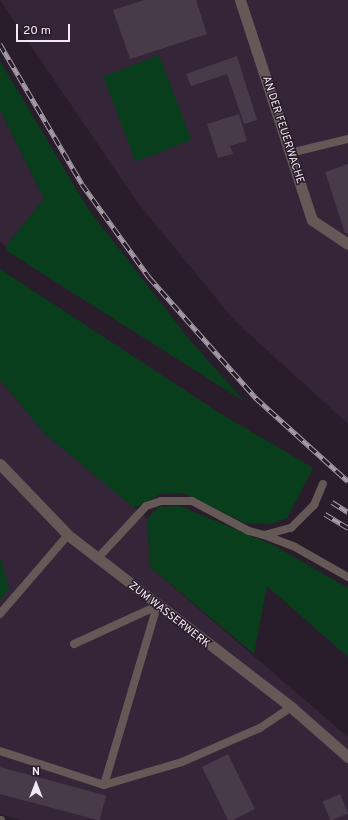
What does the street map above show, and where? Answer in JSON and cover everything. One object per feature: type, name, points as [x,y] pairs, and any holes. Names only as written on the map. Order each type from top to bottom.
[{"type":"street","name":"AN DER FEUERWACHE","points":[[240,0],[312,220],[348,244]]},
{"type":"street","name":"ZUM WASSERWERK","points":[[0,464],[68,535],[157,606],[291,707],[348,757]]},
{"type":"lane","points":[[290,153],[348,139]]},
{"type":"lane","points":[[264,534],[291,528],[314,505],[323,484]]},
{"type":"lane","points":[[97,559],[141,511],[161,501],[192,501],[249,531],[264,534],[295,547],[348,577]]},
{"type":"lane","points":[[0,614],[68,535]]},
{"type":"lane","points":[[74,644],[157,606]]},
{"type":"lane","points":[[104,785],[157,606]]},
{"type":"lane","points":[[0,751],[104,785],[182,762],[260,728],[291,707]]},
{"type":"shaded area","points":[[0,0],[348,0],[348,424],[235,321],[137,202]]},
{"type":"shaded area","points":[[0,110],[44,199],[6,246],[0,241]]},
{"type":"shaded area","points":[[0,380],[45,434],[147,518],[150,567],[348,737],[348,820],[21,820],[0,814]]},
{"type":"green space","points":[[159,55],[192,140],[136,161],[103,77]]},
{"type":"green space","points":[[0,61],[88,209],[189,339],[245,402],[7,251],[6,246],[44,199],[0,110]]},
{"type":"green space","points":[[0,269],[218,412],[313,468],[287,518],[271,524],[245,523],[184,493],[161,494],[134,508],[45,434],[0,380]]},
{"type":"green space","points":[[180,506],[275,546],[348,588],[348,657],[267,586],[254,654],[150,567],[147,518],[159,507]]},
{"type":"green space","points":[[0,557],[9,588],[0,601]]},
{"type":"building","points":[[144,0],[196,0],[207,34],[130,59],[113,10]]},
{"type":"building","points":[[237,56],[257,120],[244,124],[227,74],[191,86],[186,74]]},
{"type":"building","points":[[239,114],[247,141],[230,146],[233,154],[218,158],[207,124]]},
{"type":"building","points":[[348,164],[348,233],[345,233],[325,172]]},
{"type":"building","points":[[228,754],[255,809],[233,820],[228,820],[202,767]]},
{"type":"building","points":[[0,767],[106,795],[100,820],[97,820],[0,794]]},
{"type":"building","points":[[340,794],[348,813],[330,820],[323,801]]},
{"type":"railway","points":[[0,44],[82,184],[149,277],[256,398],[348,481]]},
{"type":"railway","points":[[332,502],[348,512]]},
{"type":"railway","points":[[325,514],[348,528]]}]
